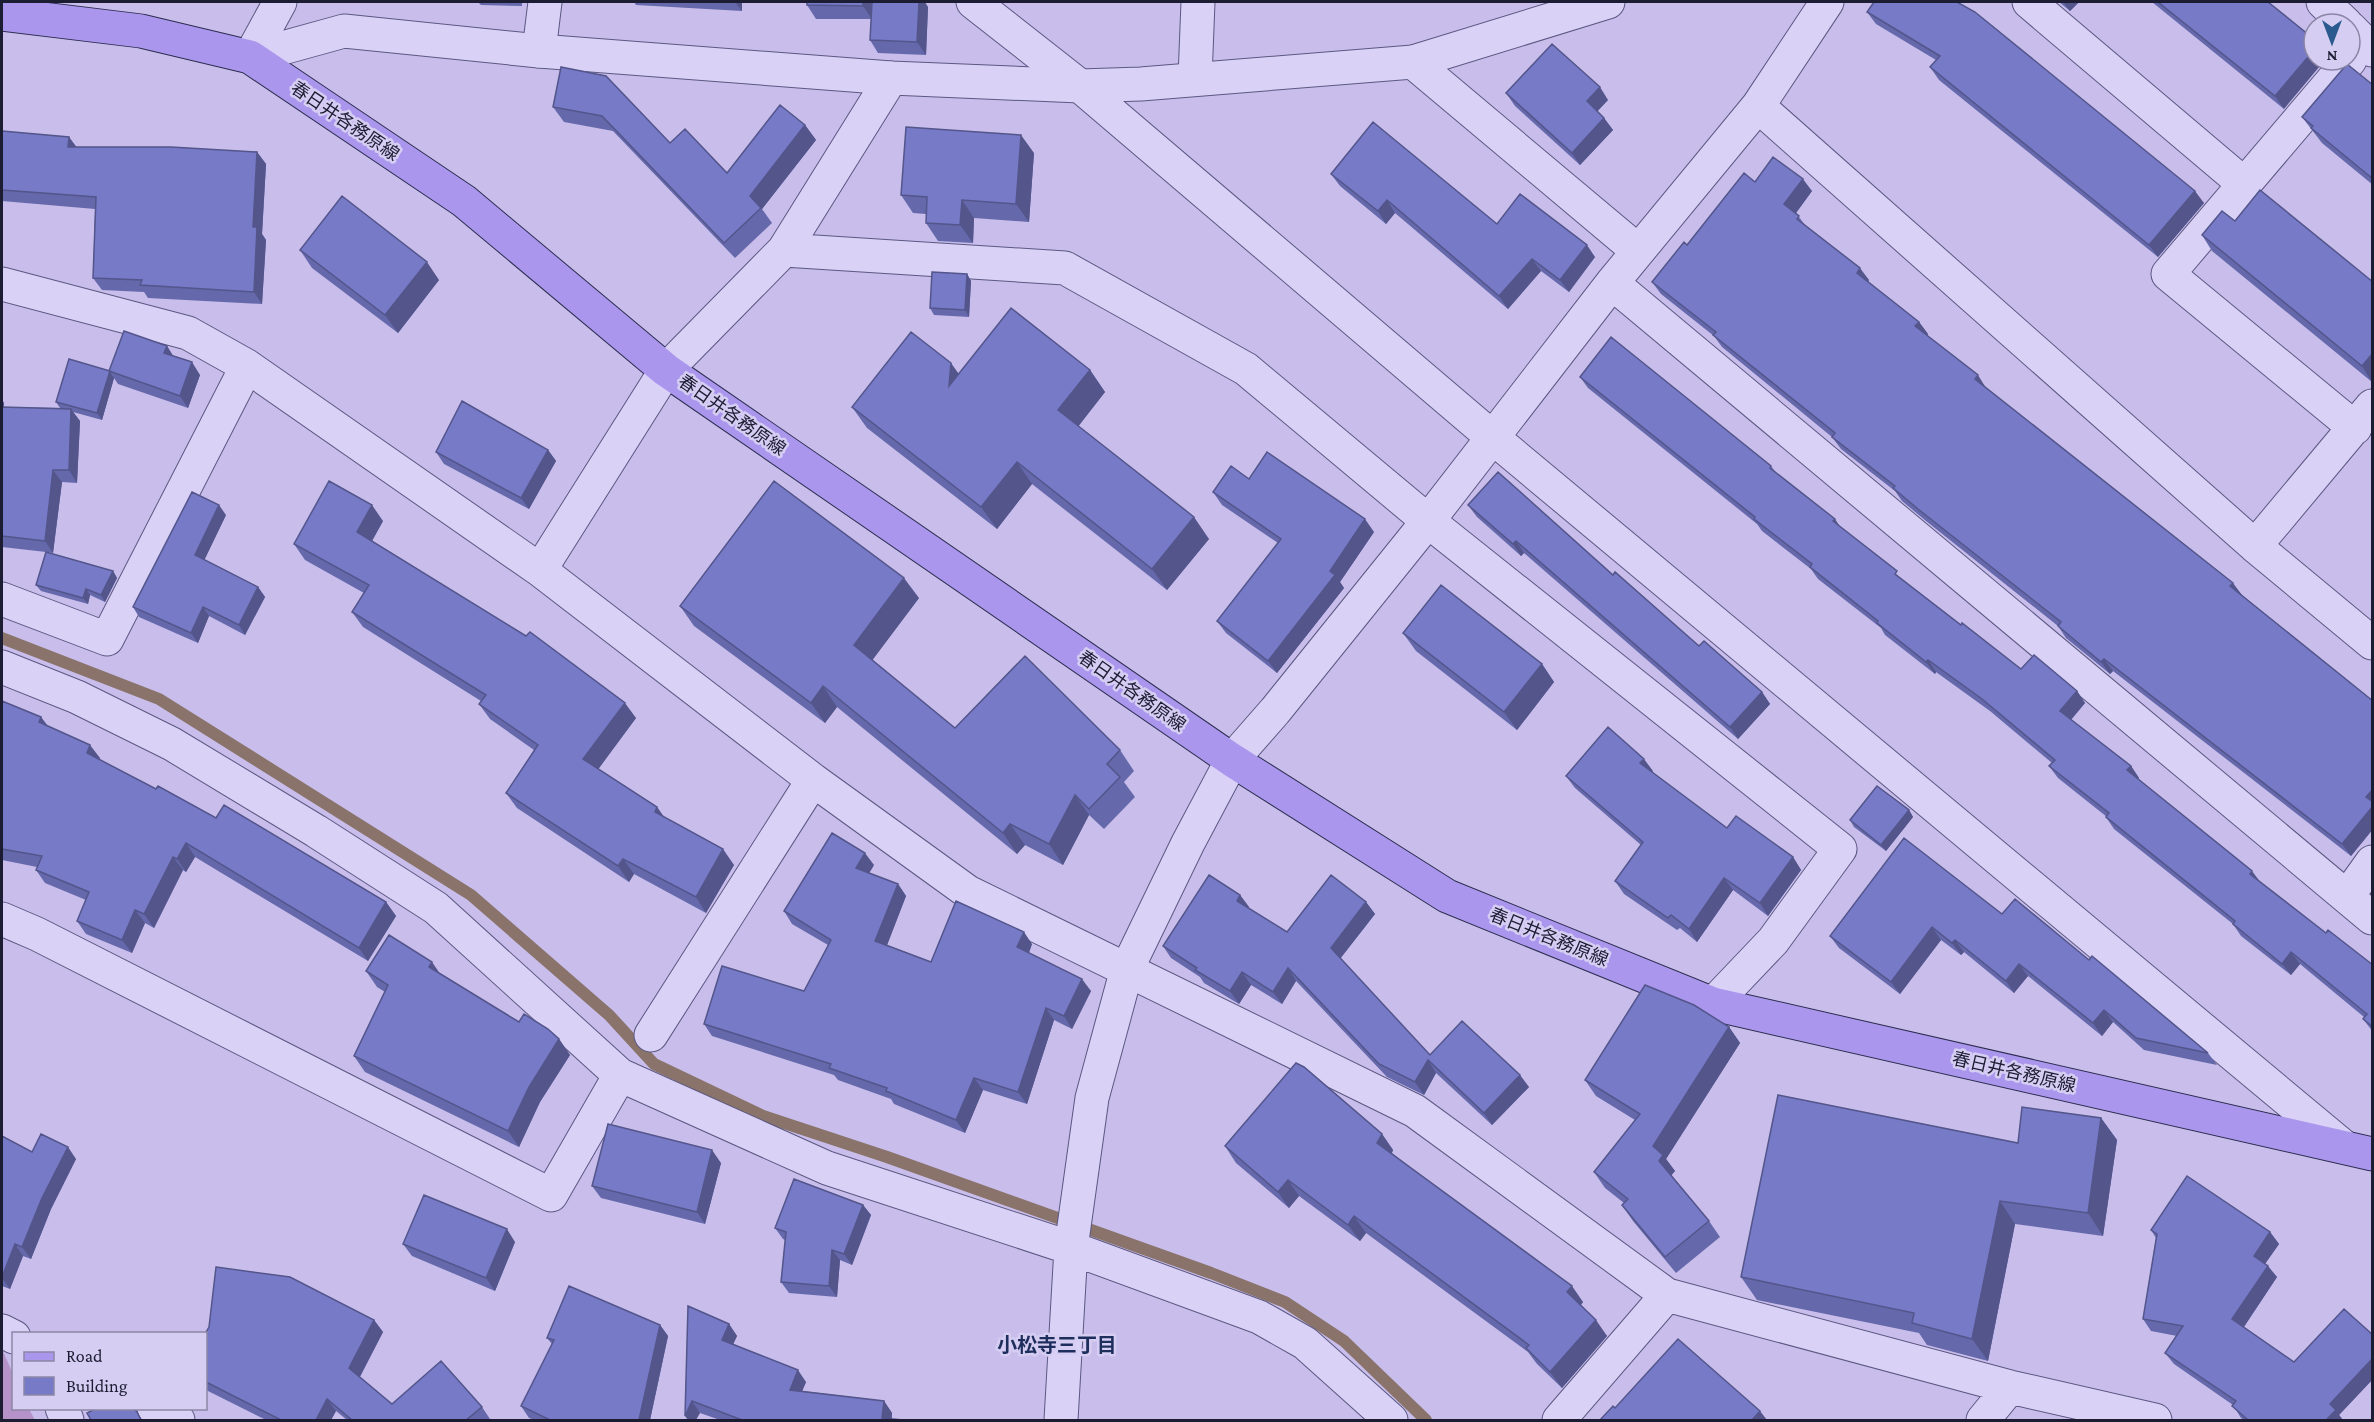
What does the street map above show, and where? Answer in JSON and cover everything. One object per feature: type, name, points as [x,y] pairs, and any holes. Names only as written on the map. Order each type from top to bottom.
[{"type":"main road","name":"春日井各務原線","points":[[2,14],[141,31],[250,57],[464,201],[666,370],[1232,760],[1447,896],[1713,1004],[2358,1151]]},
{"type":"street","points":[[250,57],[280,2]]},
{"type":"street","points":[[539,51],[545,2]]},
{"type":"street","points":[[973,2],[1080,86],[1492,437],[2358,1151]]},
{"type":"street","points":[[1195,78],[1198,2]]},
{"type":"street","points":[[250,57],[344,31],[539,51],[891,78],[1080,86],[1413,63],[1608,2]]},
{"type":"street","points":[[1061,1420],[1071,1248],[1092,1098],[1127,969],[1188,843],[1232,760],[1275,711],[1428,521],[1612,283],[1758,106],[1827,2]]},
{"type":"street","points":[[2029,2],[2244,184]]},
{"type":"street","points":[[1413,63],[1638,251]]},
{"type":"street","points":[[2255,546],[2364,417],[2168,274],[2334,72]]},
{"type":"street","points":[[540,570],[666,370],[784,250],[891,78]]},
{"type":"street","points":[[1758,106],[2255,546],[2373,643]]},
{"type":"street","points":[[784,250],[1065,268],[1246,369],[1428,521],[1840,849],[1773,941],[1713,1004]]},
{"type":"street","points":[[1612,283],[2373,918]]},
{"type":"street","points":[[2,284],[188,333],[247,366],[540,570],[813,780],[968,892],[1415,1112],[1667,1295],[2010,1387],[2155,1420]]},
{"type":"street","points":[[2,599],[107,639],[247,366]]},
{"type":"street","points":[[2,667],[77,697],[172,744],[316,831],[436,908],[620,1075],[827,1168],[1071,1248],[1259,1317],[1305,1342],[1391,1420]]},
{"type":"street","points":[[651,1035],[813,780]]},
{"type":"street","points":[[2347,897],[2373,862]]},
{"type":"street","points":[[2,919],[48,939],[551,1195],[620,1075]]},
{"type":"street","points":[[1559,1420],[1667,1295]]},
{"type":"street","points":[[1983,1420],[2010,1387]]},
{"type":"street","points":[[158,1410],[178,1420]]},
{"type":"shaded area","points":[[2,1349],[12,1372],[12,1410],[30,1410],[35,1420],[2,1420]]},
{"type":"building","points":[[807,2],[863,2],[863,6],[807,5]]},
{"type":"building","points":[[872,2],[919,2],[917,42],[870,40]]},
{"type":"building","points":[[1874,2],[1957,2],[1975,12],[2195,191],[2149,245],[1930,67],[1940,56],[1867,12]]},
{"type":"building","points":[[2158,2],[2268,2],[2302,29],[2302,64],[2275,96]]},
{"type":"building","points":[[1552,44],[1600,87],[1587,101],[1604,118],[1572,153],[1506,93]]},
{"type":"building","points":[[561,67],[606,76],[670,143],[685,129],[727,173],[780,105],[805,125],[750,196],[761,208],[724,243],[602,116],[553,107]]},
{"type":"building","points":[[2340,72],[2357,72],[2373,85],[2373,179],[2311,128],[2313,126],[2302,117]]},
{"type":"building","points":[[1373,122],[1497,224],[1520,194],[1587,245],[1560,280],[1532,259],[1499,296],[1387,200],[1378,211],[1331,174]]},
{"type":"building","points":[[906,127],[1021,135],[1016,204],[962,200],[960,225],[926,223],[927,197],[901,195]]},
{"type":"building","points":[[2,131],[69,137],[68,147],[171,147],[257,152],[253,227],[257,227],[254,292],[140,285],[142,280],[93,278],[96,197],[2,190]]},
{"type":"building","points":[[1773,157],[1803,179],[1784,204],[1799,216],[1797,219],[1860,268],[1857,273],[1919,322],[1915,326],[1978,375],[1975,379],[2233,583],[2230,586],[2373,701],[2373,789],[2366,797],[2373,802],[2373,806],[2342,844],[2104,659],[2101,662],[2058,626],[2061,622],[1918,509],[1893,488],[1895,486],[1832,437],[1835,433],[1713,335],[1716,332],[1652,282],[1684,242],[1687,245],[1744,173],[1755,182]]},
{"type":"building","points":[[2260,190],[2373,282],[2373,353],[2362,366],[2202,235],[2222,211],[2235,221]]},
{"type":"building","points":[[342,196],[427,262],[385,315],[300,250]]},
{"type":"building","points":[[932,272],[967,274],[965,310],[930,308]]},
{"type":"building","points":[[1011,308],[1090,370],[1058,410],[1194,517],[1152,569],[1017,462],[981,507],[852,407],[911,332],[951,363],[949,386]]},
{"type":"building","points":[[124,331],[167,346],[164,353],[192,362],[180,396],[109,371]]},
{"type":"building","points":[[1611,337],[1835,519],[1833,521],[1897,571],[1895,574],[1961,625],[1962,623],[2021,669],[2034,655],[2077,691],[2060,711],[2131,766],[2127,770],[2252,871],[2250,874],[2326,933],[2328,930],[2373,965],[2373,1027],[2363,1019],[2367,1014],[2291,952],[2282,964],[2233,924],[2235,921],[2106,817],[2109,813],[2049,766],[2055,760],[1982,699],[1928,660],[1926,662],[1877,623],[1878,621],[1810,567],[1812,564],[1580,377]]},
{"type":"building","points":[[69,359],[110,371],[97,413],[56,402]]},
{"type":"building","points":[[462,401],[548,450],[521,498],[436,452]]},
{"type":"building","points":[[2,407],[71,409],[69,470],[53,470],[45,541],[2,536]]},
{"type":"building","points":[[1267,452],[1365,519],[1330,571],[1335,575],[1268,661],[1217,621],[1281,539],[1213,492],[1231,466],[1249,479]]},
{"type":"building","points":[[1498,472],[1613,575],[1615,572],[1699,646],[1704,641],[1762,692],[1730,727],[1516,541],[1513,544],[1468,505]]},
{"type":"building","points":[[329,481],[372,505],[357,532],[526,636],[530,632],[625,703],[583,759],[657,807],[655,812],[723,849],[696,897],[623,859],[618,866],[506,793],[538,745],[479,704],[486,695],[352,612],[369,585],[294,544]]},
{"type":"building","points":[[774,481],[904,578],[854,645],[955,728],[1025,656],[1120,750],[1107,764],[1120,777],[1089,809],[1075,795],[1049,844],[1010,824],[1003,833],[823,686],[811,703],[680,606]]},
{"type":"building","points":[[192,492],[219,505],[195,555],[258,587],[239,625],[203,607],[191,633],[133,607]]},
{"type":"building","points":[[46,552],[113,571],[101,595],[86,589],[83,598],[36,585]]},
{"type":"building","points":[[1441,585],[1542,664],[1504,712],[1403,633]]},
{"type":"building","points":[[2,701],[41,717],[39,722],[90,745],[87,753],[156,789],[158,786],[216,818],[224,805],[386,902],[359,948],[186,843],[177,859],[173,857],[144,914],[135,910],[122,940],[77,921],[89,892],[36,870],[42,856],[2,849]]},
{"type":"building","points":[[1608,727],[1644,759],[1640,763],[1727,828],[1736,816],[1793,857],[1760,903],[1724,878],[1689,929],[1671,915],[1668,918],[1615,881],[1643,842],[1566,776]]},
{"type":"building","points":[[1877,786],[1909,810],[1881,845],[1850,820]]},
{"type":"building","points":[[832,833],[865,853],[856,868],[898,884],[875,941],[931,962],[956,901],[1024,932],[1017,947],[1082,979],[1064,1016],[1046,1008],[1018,1092],[974,1078],[956,1120],[886,1091],[887,1088],[829,1068],[831,1064],[704,1024],[722,966],[804,991],[831,940],[784,911]]},
{"type":"building","points":[[1904,838],[2002,914],[2015,899],[2089,960],[2092,956],[2208,1053],[2136,1038],[2104,1010],[2093,1023],[2019,964],[2006,981],[1955,940],[1952,943],[1932,927],[1891,982],[1830,936]]},
{"type":"building","points":[[1209,875],[1240,895],[1237,901],[1287,932],[1331,875],[1366,902],[1331,948],[1430,1055],[1462,1021],[1520,1075],[1484,1113],[1428,1060],[1415,1082],[1379,1064],[1288,968],[1273,992],[1242,972],[1230,991],[1195,970],[1197,968],[1163,946]]},
{"type":"building","points":[[389,935],[432,962],[429,967],[519,1022],[524,1014],[559,1039],[529,1087],[508,1131],[354,1056],[388,985],[366,971]]},
{"type":"building","points":[[1645,985],[1694,1005],[1729,1027],[1653,1146],[1663,1155],[1659,1161],[1709,1221],[1665,1257],[1622,1205],[1628,1199],[1594,1172],[1640,1114],[1585,1080]]},
{"type":"building","points":[[1296,1063],[1304,1067],[1382,1134],[1377,1143],[1572,1286],[1567,1292],[1596,1320],[1550,1372],[1526,1348],[1529,1345],[1354,1216],[1348,1225],[1288,1180],[1278,1192],[1225,1146]]},
{"type":"building","points":[[1778,1095],[2018,1143],[2022,1107],[2101,1118],[2088,1213],[2000,1201],[1972,1339],[1912,1323],[1914,1313],[1741,1277]]},
{"type":"building","points":[[608,1124],[712,1150],[697,1212],[592,1186]]},
{"type":"building","points":[[41,1134],[68,1147],[42,1198],[22,1247],[15,1244],[2,1277],[2,1136],[32,1152]]},
{"type":"building","points":[[2187,1176],[2270,1232],[2254,1256],[2268,1266],[2232,1319],[2294,1362],[2344,1309],[2373,1335],[2373,1358],[2330,1404],[2336,1410],[2326,1420],[2248,1420],[2232,1406],[2236,1401],[2165,1353],[2183,1326],[2143,1319],[2157,1234],[2151,1230]]},
{"type":"building","points":[[794,1179],[863,1205],[844,1254],[832,1250],[829,1286],[781,1282],[786,1232],[775,1228]]},
{"type":"building","points":[[424,1195],[507,1229],[486,1278],[403,1244]]},
{"type":"building","points":[[216,1267],[290,1277],[374,1320],[349,1368],[392,1404],[441,1361],[482,1407],[466,1420],[352,1420],[327,1399],[316,1420],[281,1420],[207,1383],[206,1332],[209,1327]]},
{"type":"building","points":[[569,1286],[660,1325],[639,1420],[550,1420],[521,1406],[554,1340],[547,1338]]},
{"type":"building","points":[[688,1306],[729,1324],[722,1340],[798,1370],[790,1390],[884,1401],[882,1418],[903,1420],[742,1420],[692,1401],[685,1416]]},
{"type":"building","points":[[1678,1339],[1760,1411],[1752,1420],[1600,1420],[1613,1406],[1615,1408]]},
{"type":"building","points":[[93,1410],[135,1410],[141,1420],[91,1420],[87,1413]]},
{"type":"waterway","points":[[2,638],[159,699],[471,895],[609,1015],[654,1064],[763,1116],[887,1157],[1211,1273],[1285,1302],[1344,1341],[1426,1420]]},
{"type":"district","name":"小松寺三丁目","points":[[1057,1345]]}]
